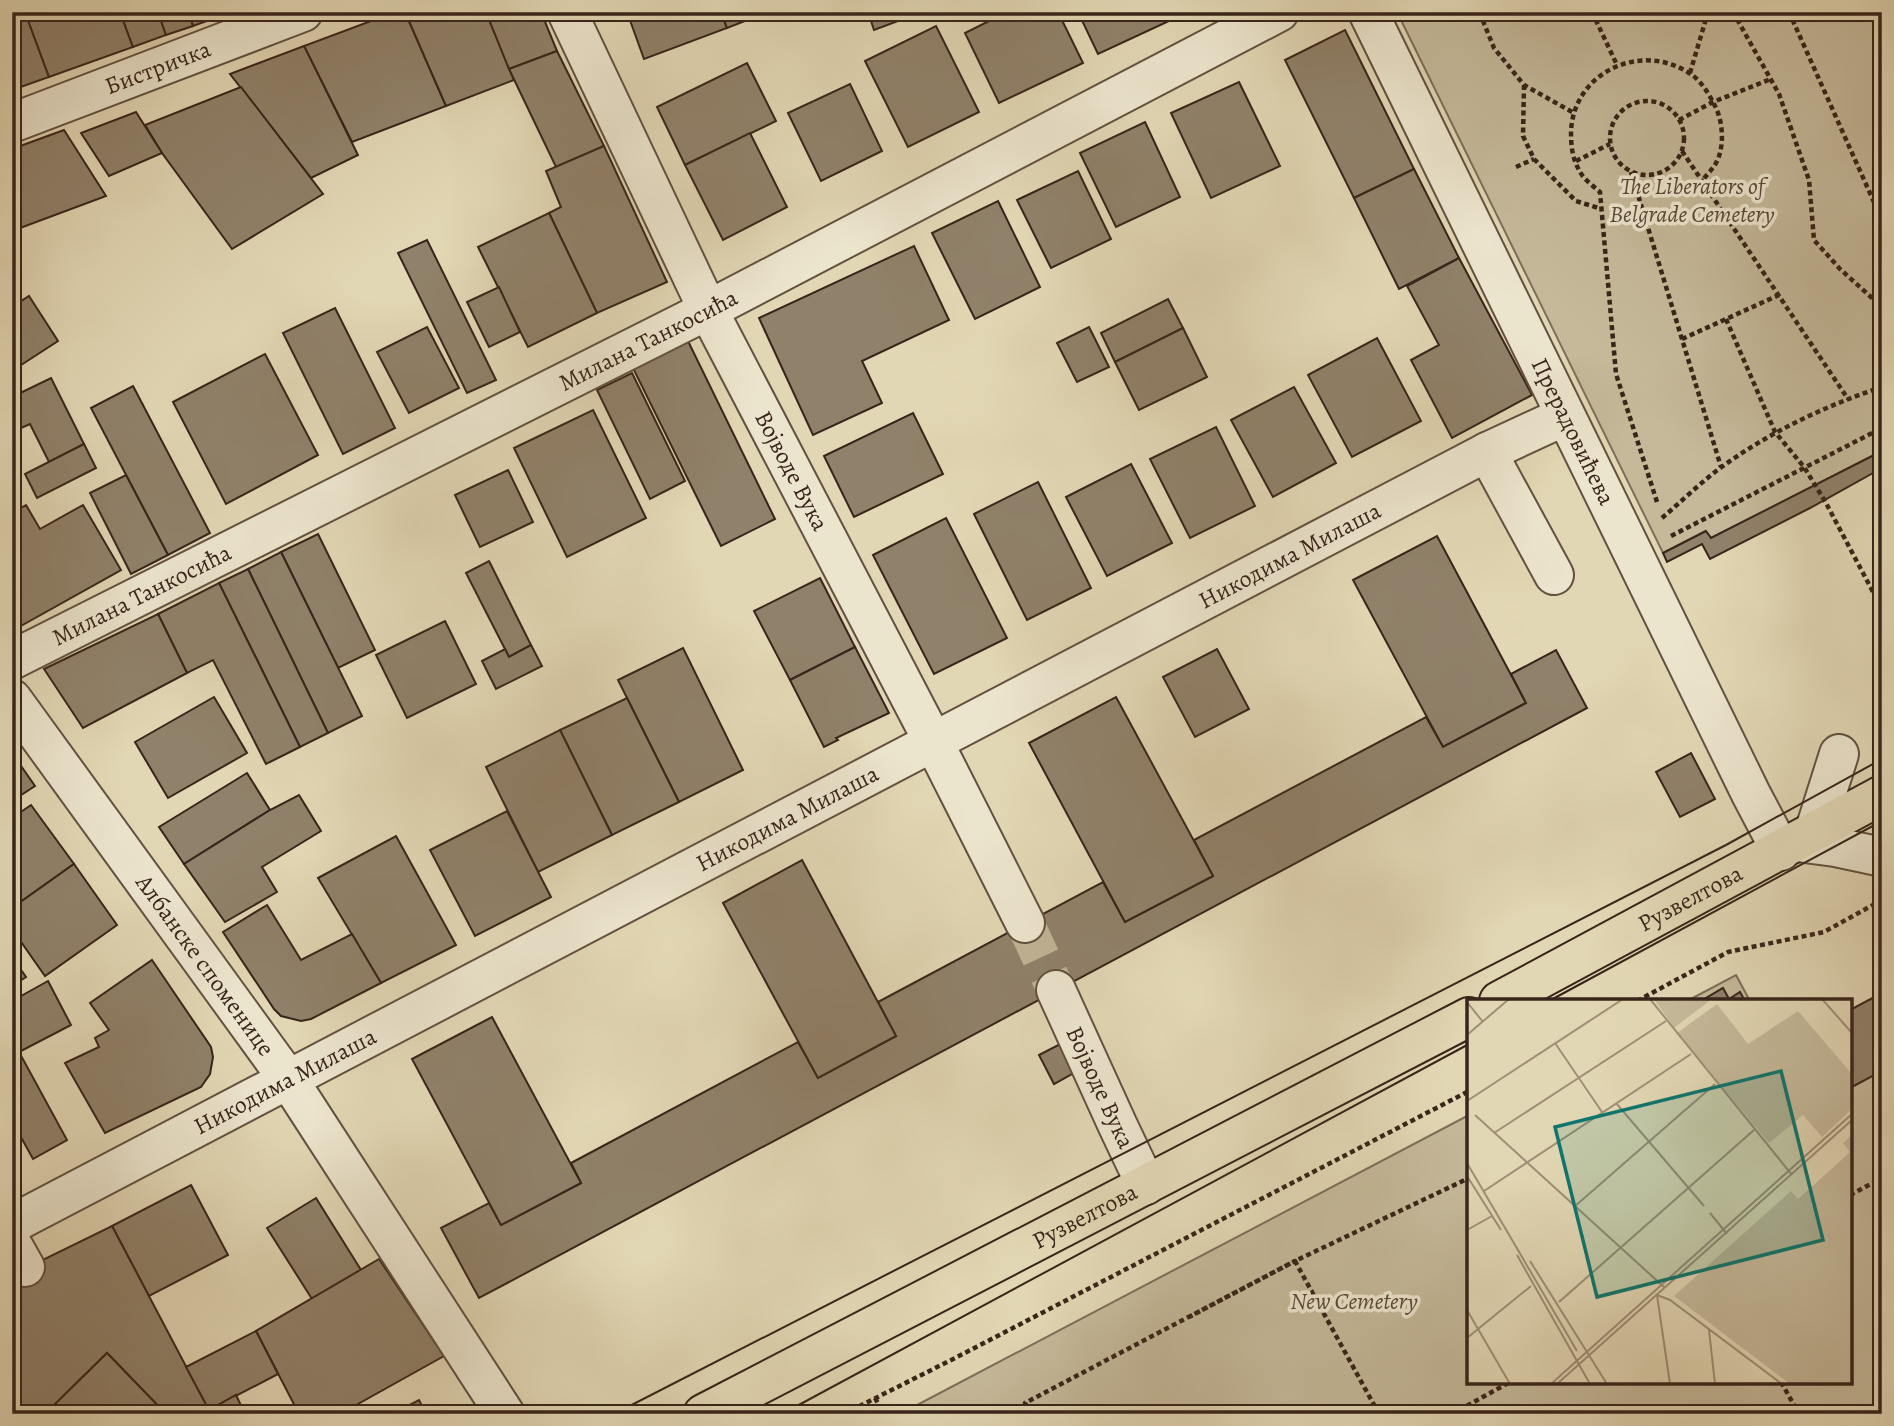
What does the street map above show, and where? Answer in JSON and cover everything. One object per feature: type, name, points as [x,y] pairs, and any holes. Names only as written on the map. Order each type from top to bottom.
[{"type":"main road","name":"Рузвелтова","points":[[1503,999],[1882,795]]},
{"type":"main road","name":"Рузвелтова","points":[[703,1414],[1467,1018]]},
{"type":"street","name":"Бистричка","points":[[12,123],[303,12]]},
{"type":"street","name":"Војводе Вука","points":[[567,12],[708,310],[1025,923]]},
{"type":"street","name":"Милана Танкосића","points":[[12,660],[708,310],[1279,12]]},
{"type":"street","name":"Прерадовићева","points":[[1368,12],[1751,794],[1797,842]]},
{"type":"street","name":"Никодима Милаша","points":[[12,1224],[1487,452],[1565,416]]},
{"type":"street","points":[[1487,452],[1554,575]]},
{"type":"street","name":"Албанске споменице","points":[[12,699],[288,1079],[505,1414]]},
{"type":"street","points":[[1839,754],[1797,842],[1835,846],[1882,857]]},
{"type":"street","name":"Војводе Вука","points":[[1056,990],[1146,1185]]},
{"type":"path","points":[[1482,12],[1494,48],[1524,85],[1574,113]]},
{"type":"path","points":[[1592,12],[1617,65]]},
{"type":"path","points":[[1690,73],[1708,12]]},
{"type":"path","points":[[1732,12],[1779,94],[1809,180],[1814,240],[1840,269],[1882,307]]},
{"type":"path","points":[[1789,12],[1882,220]]},
{"type":"path","points":[[1703,180],[1717,161],[1722,139],[1719,114],[1707,91],[1690,73],[1667,62],[1642,60],[1617,65],[1596,78],[1580,98],[1571,121],[1571,146],[1578,169],[1600,192],[1616,374],[1662,518],[1721,467],[1775,432],[1848,398],[1882,387]]},
{"type":"path","points":[[1679,120],[1713,102],[1771,79]]},
{"type":"path","points":[[1524,85],[1523,136],[1534,159],[1576,201],[1602,209]]},
{"type":"path","points":[[1644,100],[1668,107],[1683,127],[1682,151],[1676,162],[1655,175],[1643,176],[1631,172],[1613,155],[1610,144],[1610,131],[1614,120],[1621,111],[1644,100]]},
{"type":"path","points":[[1576,161],[1610,144]]},
{"type":"path","points":[[1682,151],[1848,398]]},
{"type":"path","points":[[1516,167],[1534,159]]},
{"type":"path","points":[[1631,172],[1721,467]]},
{"type":"path","points":[[1682,339],[1779,295]]},
{"type":"path","points":[[1726,319],[1775,432],[1804,467],[1826,503],[1882,609]]},
{"type":"path","points":[[1671,537],[1882,428]]},
{"type":"path","points":[[1641,999],[1728,952],[1824,932],[1882,900]]},
{"type":"path","points":[[844,1414],[1467,1092]]},
{"type":"path","points":[[1852,1194],[1882,1178]]},
{"type":"path","points":[[1031,1414],[1025,1403],[1295,1261],[1467,1179]]},
{"type":"path","points":[[1189,1317],[1295,1261]]},
{"type":"path","points":[[1295,1261],[1379,1414]]},
{"type":"path","points":[[1452,1414],[1506,1384]]},
{"type":"path","points":[[1782,1384],[1799,1414]]},
{"type":"path","points":[[875,1398],[884,1414]]},
{"type":"green space","name":"The Liberators of Belgrade Cemetery","points":[[1397,12],[1882,12],[1882,451],[1711,538],[1705,531],[1663,553]]},
{"type":"green space","points":[[1736,975],[1749,999],[1691,999]]},
{"type":"green space","name":"New Cemetery","points":[[1882,993],[1882,1414],[900,1414],[1467,1116],[1467,1384],[1852,1384],[1852,1009]]},
{"type":"building","points":[[12,12],[25,12],[49,77],[12,90]]},
{"type":"building","points":[[25,12],[120,12],[133,47],[49,77]]},
{"type":"building","points":[[120,12],[158,12],[166,35],[133,47]]},
{"type":"building","points":[[158,12],[189,12],[193,26],[166,35]]},
{"type":"building","points":[[189,12],[228,12],[229,13],[193,26]]},
{"type":"building","points":[[395,12],[405,12],[446,106],[352,142],[304,46]]},
{"type":"building","points":[[405,12],[486,12],[514,80],[446,106]]},
{"type":"building","points":[[486,12],[541,12],[557,51],[509,69]]},
{"type":"building","points":[[627,12],[721,12],[727,28],[644,59]]},
{"type":"building","points":[[721,12],[768,12],[727,28]]},
{"type":"building","points":[[868,12],[922,12],[874,30]]},
{"type":"building","points":[[1007,12],[1058,12],[1083,63],[999,103],[965,33]]},
{"type":"building","points":[[1078,12],[1165,12],[1169,21],[1098,54]]},
{"type":"building","points":[[936,26],[979,112],[908,147],[865,61]]},
{"type":"building","points":[[1345,30],[1414,169],[1354,198],[1285,60]]},
{"type":"building","points":[[304,46],[358,155],[311,178],[230,74]]},
{"type":"building","points":[[557,51],[604,146],[556,167],[509,69]]},
{"type":"building","points":[[747,63],[776,121],[685,165],[657,107]]},
{"type":"building","points":[[1239,82],[1280,166],[1211,198],[1171,113]]},
{"type":"building","points":[[850,84],[882,151],[821,181],[788,113]]},
{"type":"building","points":[[241,87],[323,194],[232,249],[162,153],[145,125]]},
{"type":"building","points":[[136,112],[162,153],[109,176],[81,133]]},
{"type":"building","points":[[1145,122],[1180,197],[1116,227],[1080,153]]},
{"type":"building","points":[[64,130],[106,196],[12,231],[12,149]]},
{"type":"building","points":[[750,133],[787,207],[723,240],[685,165]]},
{"type":"building","points":[[604,146],[667,282],[597,313],[549,213],[561,207],[546,171]]},
{"type":"building","points":[[1414,169],[1459,258],[1399,289],[1354,198]]},
{"type":"building","points":[[1078,171],[1111,239],[1051,268],[1017,200]]},
{"type":"building","points":[[998,201],[1040,287],[975,319],[932,233]]},
{"type":"building","points":[[549,213],[597,313],[528,347],[478,247]]},
{"type":"building","points":[[427,240],[496,380],[467,393],[398,253]]},
{"type":"building","points":[[914,246],[949,320],[862,361],[882,403],[813,435],[759,318]]},
{"type":"building","points":[[1459,258],[1532,395],[1452,438],[1411,360],[1439,345],[1407,286]]},
{"type":"building","points":[[499,287],[520,332],[489,347],[467,302]]},
{"type":"building","points":[[29,296],[58,341],[15,369],[12,365],[12,307]]},
{"type":"building","points":[[1168,299],[1183,328],[1115,362],[1101,333]]},
{"type":"building","points":[[335,308],[395,428],[343,454],[283,333]]},
{"type":"building","points":[[427,327],[459,388],[409,413],[377,352]]},
{"type":"building","points":[[1089,327],[1109,367],[1077,382],[1057,343]]},
{"type":"building","points":[[1183,328],[1207,377],[1139,410],[1115,362]]},
{"type":"building","points":[[1377,338],[1421,421],[1352,457],[1308,375]]},
{"type":"building","points":[[687,339],[775,519],[721,546],[632,366]]},
{"type":"building","points":[[265,354],[318,455],[226,504],[173,402]]},
{"type":"building","points":[[632,373],[685,481],[650,499],[597,390]]},
{"type":"building","points":[[51,378],[84,444],[49,462],[30,424],[12,432],[12,397]]},
{"type":"building","points":[[133,386],[210,533],[168,555],[91,408]]},
{"type":"building","points":[[1294,387],[1336,463],[1273,497],[1231,420]]},
{"type":"building","points":[[593,410],[646,518],[567,557],[514,448]]},
{"type":"building","points":[[913,413],[943,474],[854,517],[824,456]]},
{"type":"building","points":[[1216,427],[1255,506],[1190,538],[1150,459]]},
{"type":"building","points":[[84,444],[96,468],[37,498],[25,474]]},
{"type":"building","points":[[1882,451],[1882,468],[1810,508],[1710,559],[1702,544],[1667,562],[1663,553],[1706,531],[1711,538]]},
{"type":"building","points":[[1131,464],[1172,543],[1107,576],[1066,497]]},
{"type":"building","points":[[508,470],[533,522],[480,547],[455,495]]},
{"type":"building","points":[[126,475],[168,555],[131,574],[90,493]]},
{"type":"building","points":[[1038,482],[1091,588],[1027,620],[974,514]]},
{"type":"building","points":[[26,505],[40,529],[83,505],[121,570],[19,627],[12,616],[12,513]]},
{"type":"building","points":[[946,518],[1007,638],[934,674],[873,555]]},
{"type":"building","points":[[318,534],[375,650],[338,668],[281,552]]},
{"type":"building","points":[[1437,536],[1526,703],[1443,747],[1353,580]]},
{"type":"building","points":[[281,552],[362,716],[328,733],[248,569]]},
{"type":"building","points":[[489,561],[531,645],[509,657],[466,573]]},
{"type":"building","points":[[248,569],[328,733],[300,747],[219,583]]},
{"type":"building","points":[[820,578],[855,647],[790,680],[754,611]]},
{"type":"building","points":[[219,583],[300,747],[266,764],[213,660],[187,673],[158,614]]},
{"type":"building","points":[[158,614],[187,673],[83,728],[44,669]]},
{"type":"building","points":[[445,621],[476,684],[407,718],[376,655]]},
{"type":"building","points":[[531,645],[542,666],[496,689],[482,661],[505,649],[509,657]]},
{"type":"building","points":[[855,647],[889,713],[836,738],[838,740],[824,747],[790,680]]},
{"type":"building","points":[[683,648],[743,770],[679,802],[618,680]]},
{"type":"building","points":[[1217,649],[1249,709],[1195,737],[1163,677]]},
{"type":"building","points":[[1556,650],[1587,708],[479,1298],[441,1228],[489,1203],[501,1225],[581,1183],[571,1163],[798,1042],[818,1078],[896,1036],[878,1002],[1103,882],[1125,922],[1213,876],[1194,840],[1426,717],[1443,747],[1526,703],[1511,674]]},
{"type":"building","points":[[214,697],[247,753],[168,798],[135,742]]},
{"type":"building","points":[[1116,697],[1213,876],[1125,922],[1029,743]]},
{"type":"building","points":[[627,698],[679,802],[612,835],[560,730]]},
{"type":"building","points":[[560,730],[612,835],[538,872],[486,767]]},
{"type":"building","points":[[12,753],[35,786],[12,801]]},
{"type":"building","points":[[1691,753],[1715,799],[1680,817],[1656,772]]},
{"type":"building","points":[[247,773],[270,810],[184,864],[159,827]]},
{"type":"building","points":[[299,795],[321,831],[262,867],[277,892],[225,922],[184,864]]},
{"type":"building","points":[[31,805],[74,864],[12,908],[12,818]]},
{"type":"building","points":[[507,811],[551,897],[475,936],[430,850]]},
{"type":"building","points":[[396,836],[456,945],[381,983],[318,878]]},
{"type":"building","points":[[802,860],[896,1036],[818,1078],[723,903]]},
{"type":"building","points":[[74,864],[117,925],[45,976],[12,929],[12,908]]},
{"type":"building","points":[[267,905],[301,960],[352,934],[381,983],[311,1019],[301,1021],[281,1016],[223,932]]},
{"type":"building","points":[[12,957],[26,977],[12,986]]},
{"type":"building","points":[[152,960],[211,1047],[213,1057],[210,1074],[201,1087],[105,1133],[65,1063],[99,1047],[95,1038],[109,1030],[90,1003]]},
{"type":"building","points":[[48,981],[71,1025],[19,1052],[67,1140],[33,1159],[12,1121],[12,1001]]},
{"type":"building","points":[[1723,988],[1729,999],[1704,999]]},
{"type":"building","points":[[1740,992],[1744,999],[1729,999]]},
{"type":"building","points":[[1882,993],[1882,1071],[1852,1087],[1852,1009]]},
{"type":"building","points":[[492,1017],[581,1183],[501,1225],[412,1059]]},
{"type":"building","points":[[1064,1042],[1079,1070],[1054,1084],[1039,1055]]},
{"type":"building","points":[[191,1185],[228,1255],[149,1296],[112,1226]]},
{"type":"building","points":[[316,1198],[361,1270],[312,1299],[267,1228]]},
{"type":"building","points":[[112,1226],[209,1410],[199,1414],[166,1414],[107,1353],[45,1414],[12,1414],[12,1275]]},
{"type":"building","points":[[379,1259],[444,1356],[340,1414],[299,1414],[256,1331]]},
{"type":"building","points":[[256,1331],[278,1374],[209,1410],[186,1367]]},
{"type":"building","points":[[107,1353],[166,1414],[45,1414]]},
{"type":"building","points":[[236,1395],[245,1414],[210,1414],[209,1410]]},
{"type":"building","points":[[419,1400],[426,1414],[392,1414]]},
{"type":"tunnel","points":[[1025,923],[1056,990]]},
{"type":"tram line","points":[[614,1414],[1726,845],[1882,759]]},
{"type":"tram line","points":[[1553,999],[1882,821]]},
{"type":"tram line","points":[[782,1414],[1467,1045]]}]
